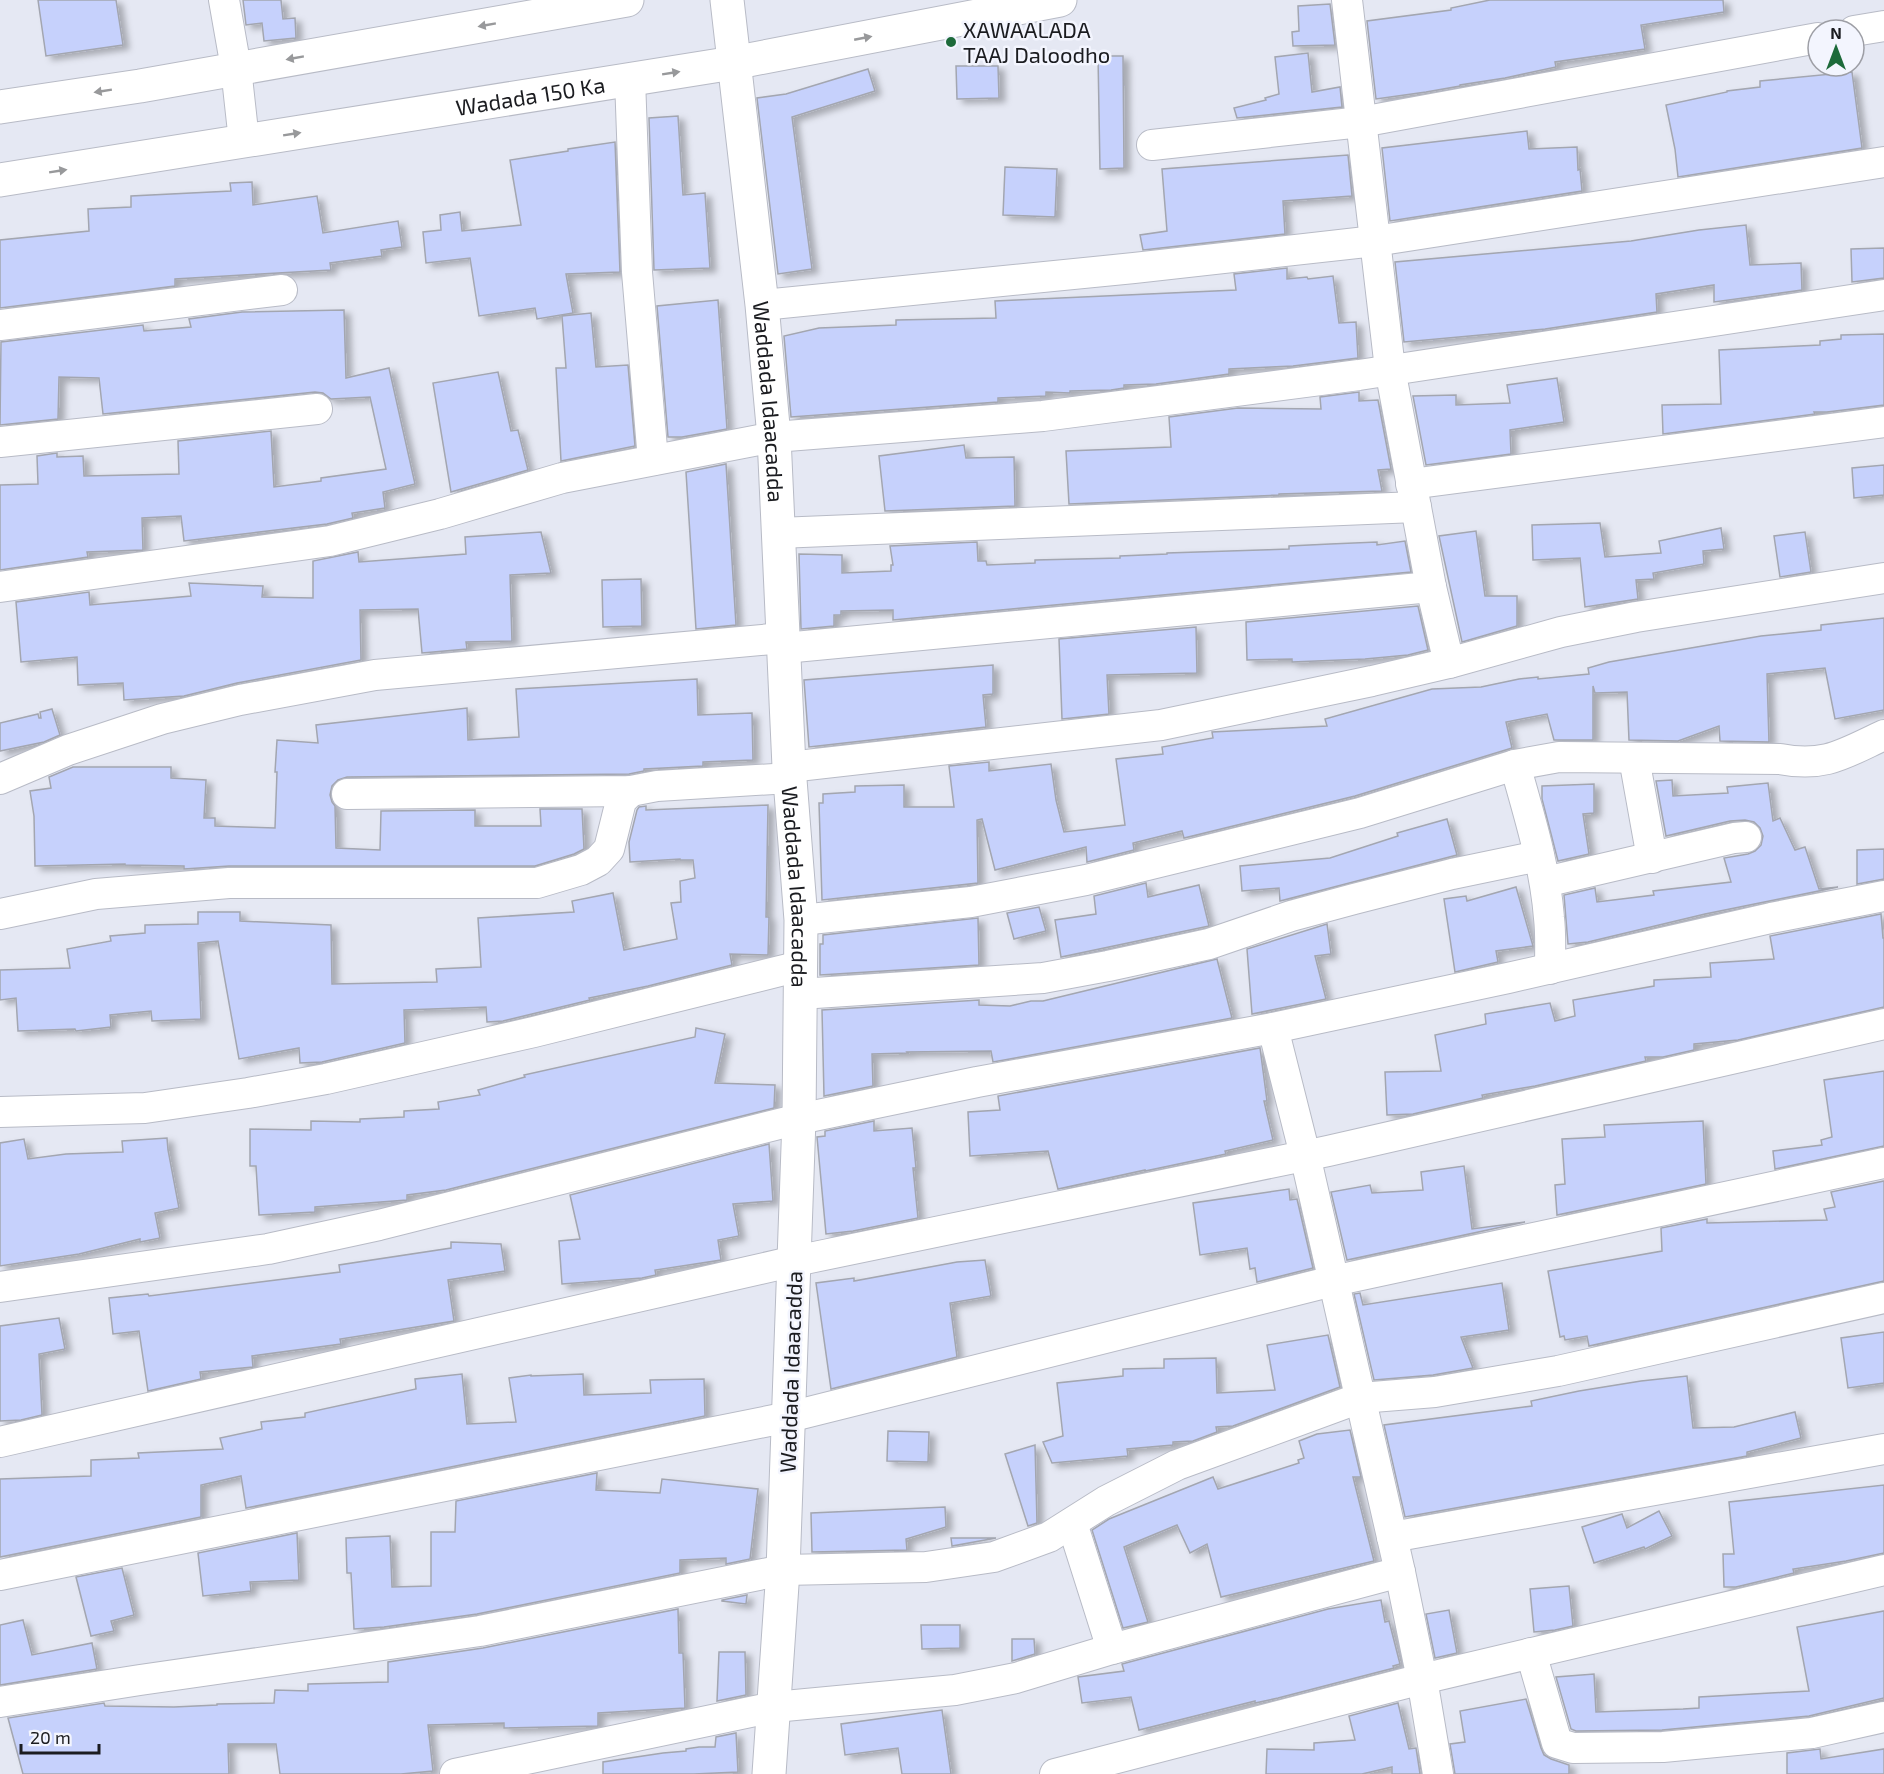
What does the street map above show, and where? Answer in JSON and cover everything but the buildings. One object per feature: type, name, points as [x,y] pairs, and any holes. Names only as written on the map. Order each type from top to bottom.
[{"type":"street","points":[[224,0],[236,68],[244,141]]},
{"type":"street","points":[[0,107],[140,86],[523,9],[627,0]]},
{"type":"street","name":"Waddada Idaacadda","points":[[727,0],[762,305],[774,437],[789,772],[801,920],[795,1261],[783,1570],[769,1774]]},
{"type":"street","points":[[1347,0],[1390,369],[1431,588],[1449,663]]},
{"type":"street","name":"Wadada 150 Ka","points":[[0,180],[733,63],[1051,1]]},
{"type":"street","points":[[1866,29],[1884,26]]},
{"type":"street","points":[[1152,145],[1361,122],[1806,40]]},
{"type":"street","points":[[630,80],[637,272],[653,460]]},
{"type":"street","points":[[762,305],[1375,241],[1884,162]]},
{"type":"street","points":[[0,325],[282,290]]},
{"type":"street","points":[[0,587],[330,541],[440,514],[562,478],[774,437],[1043,416],[1390,369],[1884,295]]},
{"type":"street","points":[[0,442],[317,409]]},
{"type":"street","points":[[778,533],[1413,496],[1884,422]]},
{"type":"street","points":[[347,794],[631,791],[1161,725],[1360,684],[1449,663],[1561,632],[1636,617],[1884,578]]},
{"type":"street","points":[[0,779],[68,750],[162,719],[252,698],[375,675],[1431,588]]},
{"type":"street","points":[[801,920],[971,902],[1086,880],[1359,813],[1515,765],[1559,757],[1780,759],[1809,763],[1824,761],[1884,735]]},
{"type":"street","points":[[1634,758],[1652,858]]},
{"type":"street","points":[[1515,765],[1542,869],[1549,918],[1550,969]]},
{"type":"street","points":[[0,914],[96,894],[229,883],[537,883],[581,870],[598,861],[609,849],[621,801],[631,791]]},
{"type":"street","points":[[0,1112],[145,1108],[191,1102],[304,1083],[534,1032],[800,980],[1043,978],[1209,944],[1291,916],[1452,874],[1542,869],[1652,858],[1746,837]]},
{"type":"street","points":[[0,1287],[268,1249],[379,1225],[799,1119],[977,1082],[1273,1028],[1550,969],[1771,918],[1884,896]]},
{"type":"street","points":[[0,1442],[795,1261],[1305,1155],[1884,1023]]},
{"type":"street","points":[[1273,1028],[1305,1155],[1401,1572],[1438,1774]]},
{"type":"street","points":[[0,1575],[789,1417],[1333,1281],[1884,1163]]},
{"type":"street","points":[[0,1702],[480,1631],[783,1570],[926,1567],[994,1557],[1049,1537],[1106,1501],[1178,1465],[1360,1398],[1435,1392],[1558,1371],[1884,1298]]},
{"type":"street","points":[[1392,1537],[1884,1449]]},
{"type":"street","points":[[1072,1523],[1112,1649]]},
{"type":"street","points":[[1055,1774],[1422,1679],[1884,1570]]},
{"type":"street","points":[[455,1774],[774,1707],[955,1690],[1016,1678],[1112,1649],[1401,1572]]},
{"type":"street","points":[[1531,1653],[1557,1743],[1574,1748],[1663,1747],[1812,1733],[1884,1717]]},
{"type":"place","name":"XAWAALADA TAAJ Daloodho","points":[[951,42]]}]
